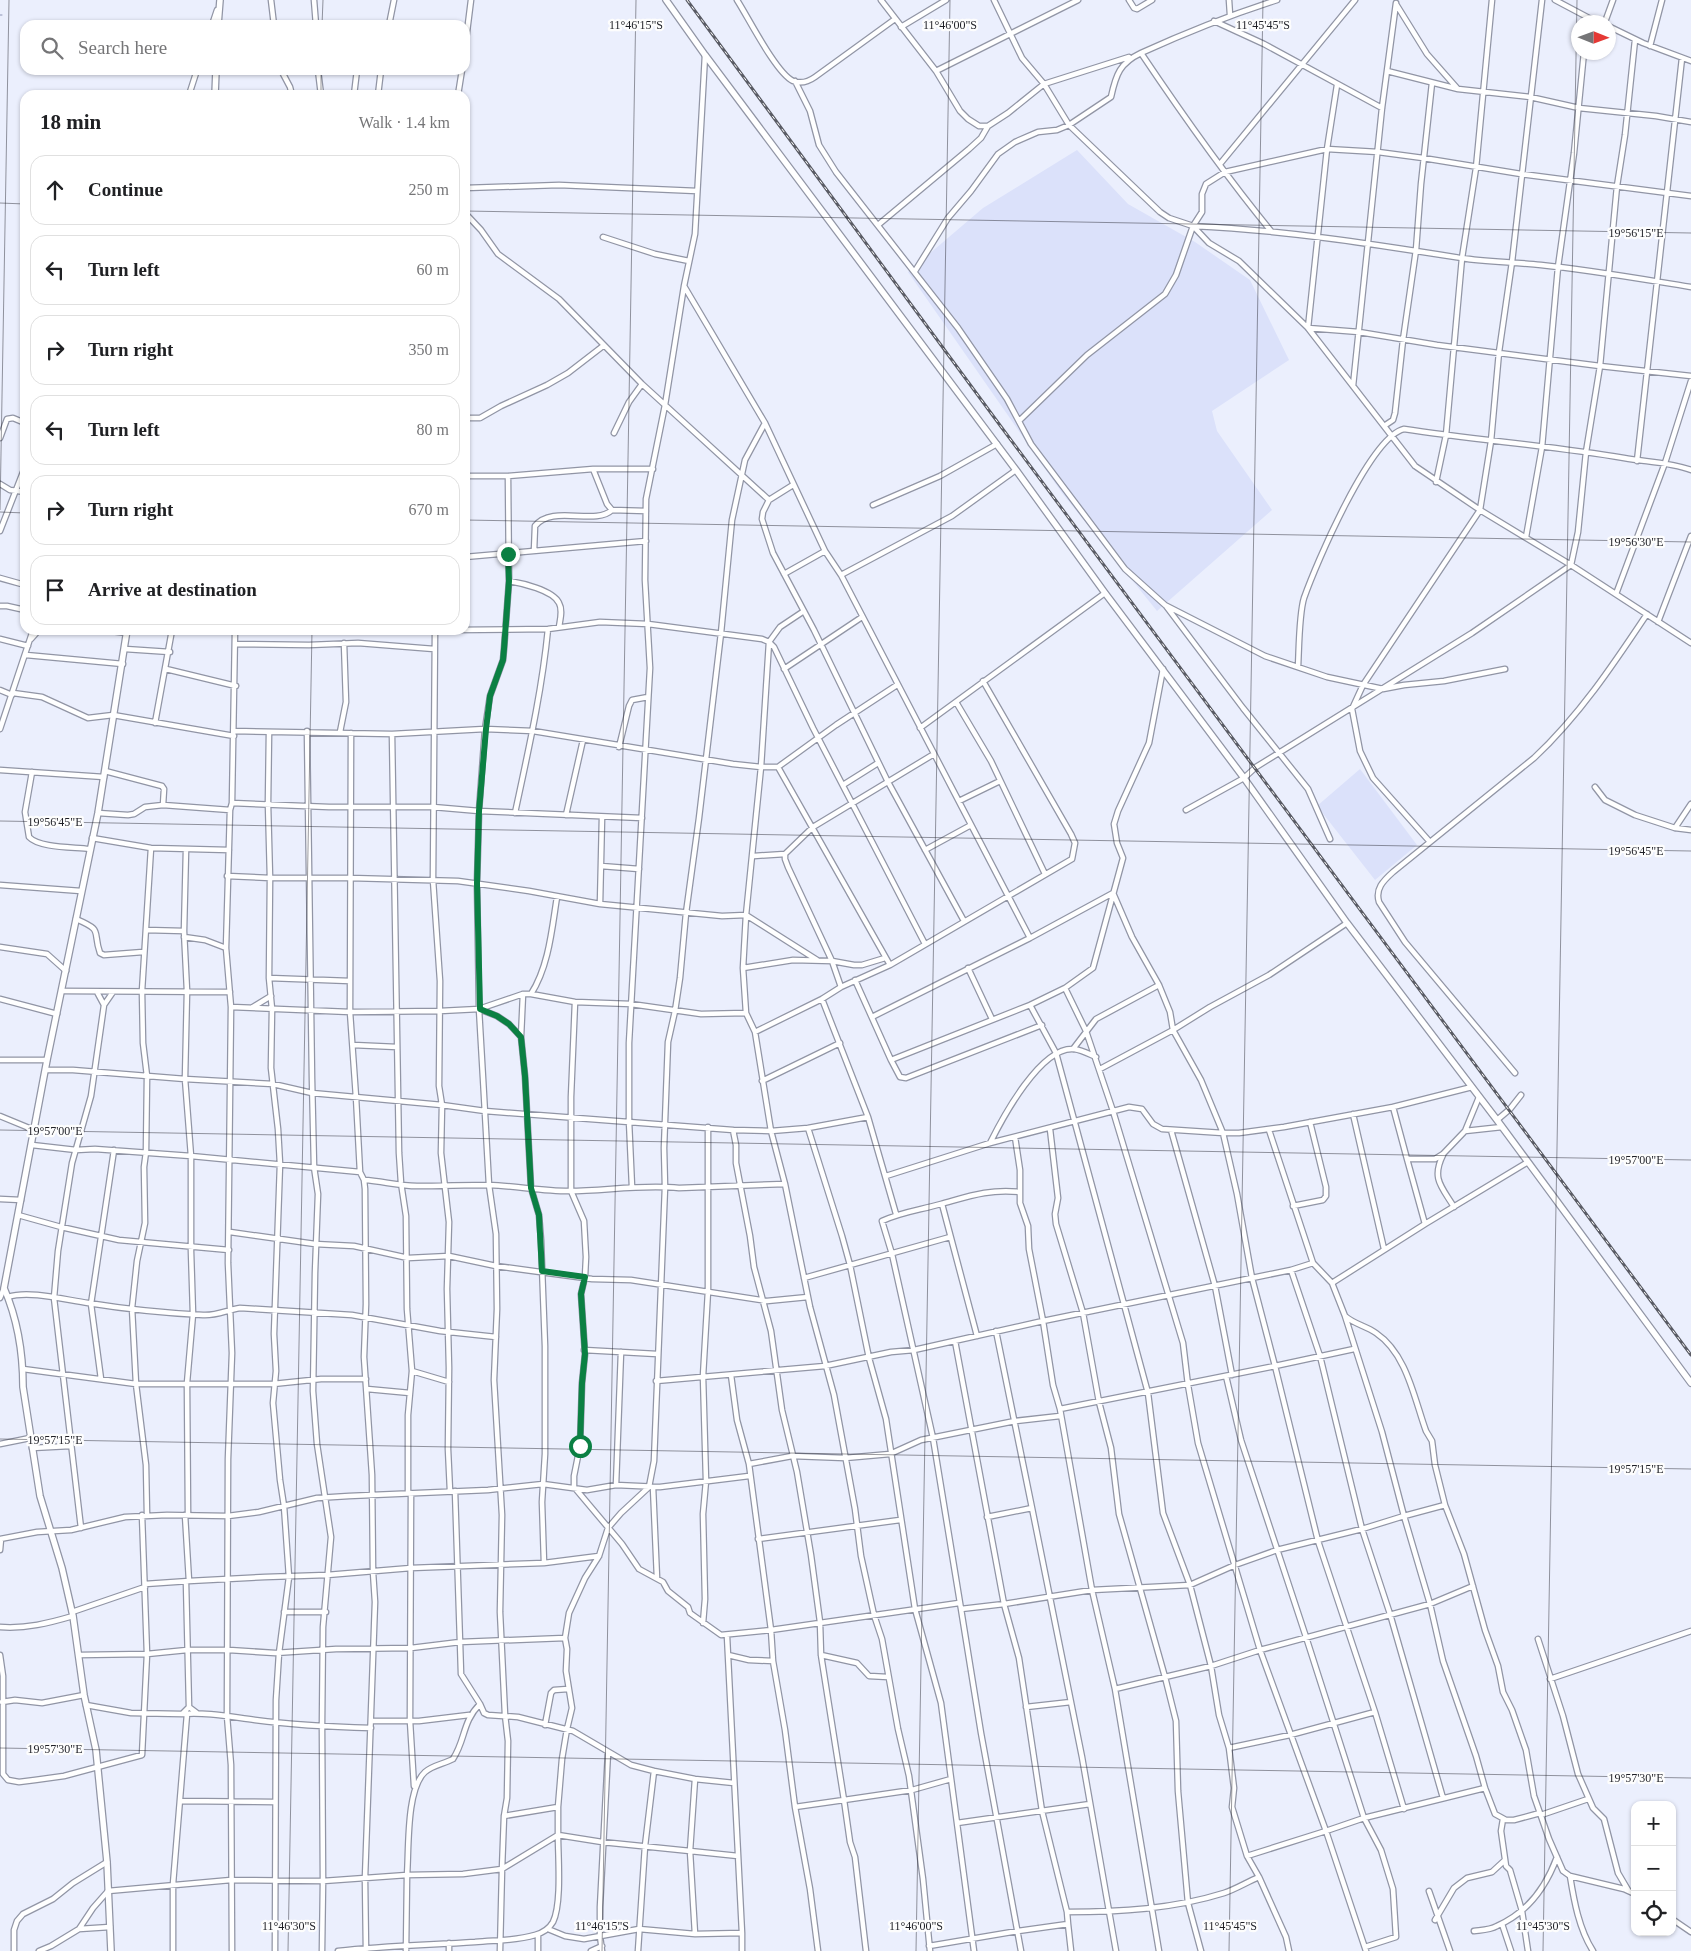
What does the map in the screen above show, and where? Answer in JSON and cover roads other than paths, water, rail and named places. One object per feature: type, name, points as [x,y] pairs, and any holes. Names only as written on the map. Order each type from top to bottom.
[{"type":"street","points":[[272,0],[274,20]]},
{"type":"street","points":[[314,0],[316,20]]},
{"type":"street","points":[[390,20],[394,0]]},
{"type":"street","points":[[468,20],[471,0]]},
{"type":"street","points":[[666,0],[705,56],[1163,668],[1347,923],[1497,1120],[1691,1383]]},
{"type":"street","points":[[737,0],[778,66],[787,77],[795,81],[808,82],[815,78],[895,19]]},
{"type":"street","points":[[881,0],[936,71],[960,110],[968,119],[979,126],[988,126]]},
{"type":"street","points":[[902,27],[946,0]]},
{"type":"street","points":[[994,0],[1022,58],[1044,84],[1069,125],[1169,218],[1193,226],[1319,236],[1462,258],[1558,267],[1656,280],[1691,287]]},
{"type":"street","points":[[936,71],[1078,0]]},
{"type":"street","points":[[1129,0],[1134,8],[1137,9],[1152,0]]},
{"type":"street","points":[[1230,0],[1230,15]]},
{"type":"street","points":[[915,271],[948,218],[971,191],[998,154],[1015,142],[1038,132],[1057,130],[1069,125],[1110,97],[1114,82],[1123,64],[1142,53],[1174,37],[1230,15],[1277,0]]},
{"type":"street","points":[[1220,164],[1354,0]]},
{"type":"street","points":[[1436,482],[1446,435],[1462,258],[1476,168],[1492,0]]},
{"type":"street","points":[[1430,842],[1373,778],[1360,751],[1352,709],[1363,685],[1480,510],[1491,441],[1499,352],[1512,262],[1542,0]]},
{"type":"street","points":[[1606,15],[1613,0]]},
{"type":"street","points":[[1650,46],[1662,0]]},
{"type":"street","points":[[1395,1],[1427,54],[1458,89]]},
{"type":"street","points":[[1353,386],[1395,1]]},
{"type":"street","points":[[1558,1],[1580,15]]},
{"type":"street","points":[[214,20],[220,2]]},
{"type":"street","points":[[218,20],[220,2]]},
{"type":"street","points":[[1214,22],[1264,44],[1337,86],[1382,108]]},
{"type":"street","points":[[1616,30],[1635,40],[1690,60]]},
{"type":"street","points":[[1186,810],[1244,778],[1256,767],[1383,690],[1472,633],[1571,565],[1579,524],[1586,452],[1600,366],[1616,186],[1622,159],[1635,40]]},
{"type":"street","points":[[878,225],[969,149],[981,138],[988,126],[1008,113],[1044,84],[1142,53]]},
{"type":"street","points":[[1142,53],[1179,109],[1271,231]]},
{"type":"street","points":[[632,1187],[629,1121],[629,1043],[648,697],[646,500],[695,234],[705,56]]},
{"type":"street","points":[[1637,461],[1682,58]]},
{"type":"street","points":[[1526,537],[1542,447],[1558,267],[1579,108],[1583,60]]},
{"type":"street","points":[[1387,71],[1458,89],[1530,98],[1579,108],[1627,112],[1691,122]]},
{"type":"street","points":[[191,90],[195,75]]},
{"type":"street","points":[[215,90],[216,75]]},
{"type":"street","points":[[284,75],[291,90]]},
{"type":"street","points":[[319,75],[320,90]]},
{"type":"street","points":[[355,90],[356,75]]},
{"type":"street","points":[[379,90],[380,75]]},
{"type":"street","points":[[459,90],[461,75]]},
{"type":"street","points":[[795,81],[810,111],[818,145],[836,172],[958,328],[1020,420],[1031,444],[1125,569],[1165,605],[1308,789],[1330,839]]},
{"type":"street","points":[[1384,426],[1393,420],[1395,413],[1416,250],[1432,83]]},
{"type":"street","points":[[1308,328],[1327,149],[1337,86]]},
{"type":"street","points":[[1020,420],[1087,356],[1165,294],[1176,275],[1193,226],[1202,212],[1202,194],[1206,184],[1225,172],[1327,149],[1378,152],[1476,168],[1691,196]]},
{"type":"street","points":[[470,188],[559,184],[697,191]]},
{"type":"street","points":[[470,218],[498,254],[559,299],[642,384],[769,500]]},
{"type":"street","points":[[1193,226],[1208,243],[1239,262],[1308,328],[1415,466],[1436,482],[1571,565],[1691,644]]},
{"type":"street","points":[[603,237],[655,254],[689,261]]},
{"type":"street","points":[[684,286],[765,423],[824,551],[862,617],[1030,938]]},
{"type":"street","points":[[1308,328],[1359,332],[1453,347],[1691,376]]},
{"type":"street","points":[[470,418],[480,418],[547,385],[568,373],[603,346]]},
{"type":"street","points":[[1616,594],[1665,463],[1691,381]]},
{"type":"street","points":[[614,433],[629,402],[642,384]]},
{"type":"street","points":[[0,438],[7,419],[13,418],[20,421]]},
{"type":"street","points":[[657,1578],[651,1487],[654,1461],[659,1285],[665,1186],[668,1042],[675,1011],[706,759],[732,520],[745,460],[765,423]]},
{"type":"street","points":[[1298,667],[1304,600],[1331,532],[1374,455],[1391,436],[1404,429],[1586,452],[1637,461],[1665,463],[1691,470]]},
{"type":"street","points":[[874,505],[940,476],[997,444]]},
{"type":"street","points":[[470,476],[508,476],[592,469],[653,469]]},
{"type":"street","points":[[592,469],[607,504],[612,510]]},
{"type":"street","points":[[840,576],[952,516],[1016,470]]},
{"type":"street","points":[[500,1951],[504,1816],[508,1798],[508,1741],[501,1641],[500,1488],[494,1380],[496,1234],[489,1185],[485,1112],[477,883],[479,811],[486,729],[490,696],[503,660],[509,581],[508,476]]},
{"type":"street","points":[[0,531],[20,480]]},
{"type":"street","points":[[0,484],[20,491]]},
{"type":"street","points":[[793,485],[769,500],[763,512],[762,518],[773,553],[822,644],[878,763],[964,921]]},
{"type":"street","points":[[534,551],[535,526],[541,521],[554,517],[605,515],[612,510],[646,512]]},
{"type":"street","points":[[1658,622],[1691,536]]},
{"type":"street","points":[[470,557],[646,541]]},
{"type":"street","points":[[784,574],[824,551]]},
{"type":"street","points":[[0,578],[20,584]]},
{"type":"street","points":[[509,581],[536,588],[556,599],[560,603],[559,627]]},
{"type":"street","points":[[920,728],[1105,593]]},
{"type":"street","points":[[1165,605],[1264,656],[1327,677],[1383,690],[1505,669]]},
{"type":"street","points":[[0,606],[20,609]]},
{"type":"street","points":[[804,611],[780,627],[769,642],[754,856],[746,915],[743,968],[746,1013],[755,1032],[762,1081],[808,1297],[834,1395],[861,1556],[874,1615],[882,1639],[888,1677],[912,1790],[930,1948],[972,1939],[1068,1924]]},
{"type":"street","points":[[1515,1073],[1405,942],[1379,902],[1377,896],[1379,888],[1383,882],[1534,758],[1554,739],[1600,684],[1647,614]]},
{"type":"street","points":[[784,669],[862,617]]},
{"type":"street","points":[[470,630],[548,629],[600,622],[648,624],[762,638],[769,642],[774,647],[925,944]]},
{"type":"street","points":[[514,813],[533,732],[548,629]]},
{"type":"street","points":[[0,729],[32,635]]},
{"type":"street","points":[[30,640],[34,635]]},
{"type":"street","points":[[0,1298],[4,1288],[47,1060],[76,920],[80,891],[98,813],[127,635]]},
{"type":"street","points":[[155,723],[170,652],[172,635]]},
{"type":"street","points":[[232,1951],[231,1765],[227,1716],[229,1395],[231,1385],[231,1310],[228,1263],[230,1232],[229,1081],[231,1007],[226,948],[226,876],[232,803],[236,686],[235,635]]},
{"type":"street","points":[[435,635],[433,880],[438,936],[439,1086],[442,1105],[441,1153],[450,1222],[447,1289],[448,1449],[459,1567],[461,1674],[484,1713],[488,1715],[505,1715],[573,1731],[631,1765],[695,1779],[734,1783]]},
{"type":"street","points":[[0,639],[28,646]]},
{"type":"street","points":[[236,644],[308,645],[344,643],[434,649]]},
{"type":"street","points":[[340,732],[346,702],[344,643]]},
{"type":"street","points":[[125,649],[170,652]]},
{"type":"street","points":[[26,655],[123,664]]},
{"type":"street","points":[[891,1060],[1065,988],[1095,966],[1123,858],[1117,843],[1114,824],[1149,743],[1163,668]]},
{"type":"street","points":[[166,669],[236,686]]},
{"type":"street","points":[[755,1032],[822,999],[855,980],[890,965],[1072,859],[1075,843],[1063,819],[982,681]]},
{"type":"street","points":[[0,690],[13,694],[42,697],[88,718],[113,715],[155,723],[234,733],[307,731],[392,734],[486,729],[533,732],[761,767],[778,767],[898,685]]},
{"type":"street","points":[[618,746],[632,700],[648,697]]},
{"type":"street","points":[[956,702],[991,761],[1045,874]]},
{"type":"street","points":[[307,731],[312,1093],[314,1167],[318,1194],[315,1244],[314,1380],[317,1444],[331,1537],[323,1650],[322,1951]]},
{"type":"street","points":[[269,732],[271,1068],[280,1164],[276,1237],[276,1371],[273,1384],[275,1432],[284,1506],[289,1577],[279,1653],[276,1722],[274,1802],[276,1951]]},
{"type":"street","points":[[351,733],[350,1012],[360,1172],[364,1180],[366,1220],[366,1379],[375,1602],[365,1878],[366,1949]]},
{"type":"street","points":[[392,734],[398,1102],[401,1183],[406,1216],[408,1324],[412,1371],[408,1415],[411,1568],[410,1721],[414,1790]]},
{"type":"street","points":[[566,815],[583,740]]},
{"type":"street","points":[[754,856],[785,854],[813,827],[934,754]]},
{"type":"street","points":[[843,785],[878,763]]},
{"type":"street","points":[[778,767],[890,965]]},
{"type":"street","points":[[0,770],[104,774],[162,786],[164,789],[163,805]]},
{"type":"street","points":[[32,772],[25,812],[28,837],[35,842],[44,844],[89,849]]},
{"type":"street","points":[[959,801],[1000,781]]},
{"type":"street","points":[[1595,786],[1605,800],[1627,812],[1674,828],[1691,830]]},
{"type":"street","points":[[232,803],[351,807],[434,807],[514,813],[642,818]]},
{"type":"street","points":[[1674,828],[1691,804]]},
{"type":"street","points":[[98,813],[128,815],[145,808],[163,805],[230,810]]},
{"type":"street","points":[[600,904],[602,817]]},
{"type":"street","points":[[925,850],[970,825]]},
{"type":"street","points":[[92,838],[151,848],[229,850]]},
{"type":"street","points":[[0,1655],[3,1676],[3,1774],[8,1780],[19,1782],[64,1776],[142,1755],[147,1654],[145,1586],[146,1465],[136,1384],[132,1308],[145,1223],[144,1167],[146,1152],[147,1076],[143,1043],[142,992],[151,848]]},
{"type":"street","points":[[174,1951],[173,1884],[185,1714],[188,1707],[187,1383],[193,1314],[191,1156],[185,1079],[187,991],[184,931],[186,850]]},
{"type":"street","points":[[785,854],[788,867],[832,961],[841,987]]},
{"type":"street","points":[[601,866],[639,869]]},
{"type":"street","points":[[226,876],[433,880],[477,883],[600,904],[722,916],[746,915],[817,960]]},
{"type":"street","points":[[0,885],[80,891]]},
{"type":"street","points":[[872,1017],[1030,938],[1113,893]]},
{"type":"street","points":[[1113,893],[1132,937],[1159,985],[1170,1012],[1173,1030],[1201,1080],[1223,1134],[1237,1194],[1252,1278],[1318,1541],[1404,1809]]},
{"type":"street","points":[[531,994],[538,982],[547,950],[557,897]]},
{"type":"street","points":[[76,920],[90,925],[95,930],[98,935],[100,953],[104,955],[143,952]]},
{"type":"street","points":[[1100,1069],[1269,975],[1347,923]]},
{"type":"street","points":[[146,930],[184,931]]},
{"type":"street","points":[[184,937],[205,940],[226,948]]},
{"type":"street","points":[[0,947],[47,954],[66,971]]},
{"type":"street","points":[[743,968],[793,960],[832,961],[854,965],[885,958]]},
{"type":"street","points":[[968,968],[992,1019]]},
{"type":"street","points":[[269,978],[310,978],[350,981]]},
{"type":"street","points":[[855,980],[900,1077],[906,1078],[1042,1025]]},
{"type":"street","points":[[1073,1049],[1098,1017],[1159,985]]},
{"type":"street","points":[[1065,988],[1086,1031],[1096,1057],[1150,1240],[1169,1295],[1183,1343],[1198,1443],[1260,1650],[1326,1831],[1365,1949],[1396,1937],[1393,1889],[1381,1850],[1364,1818],[1241,1440],[1226,1376]]},
{"type":"street","points":[[62,991],[230,992]]},
{"type":"street","points":[[96,992],[104,1005]]},
{"type":"street","points":[[81,1528],[54,1298],[61,1227],[72,1163],[95,1072],[104,1005],[113,992]]},
{"type":"street","points":[[523,994],[521,1037],[531,1188],[539,1215],[546,1377],[542,1543],[544,1563]]},
{"type":"street","points":[[231,1007],[350,1012],[440,1011],[480,1009],[523,994],[531,994],[575,1002],[631,1004],[701,1014],[746,1013]]},
{"type":"street","points":[[252,1008],[271,996]]},
{"type":"street","points":[[0,999],[57,1014]]},
{"type":"street","points":[[822,999],[868,1117],[896,1214]]},
{"type":"street","points":[[575,1002],[571,1118],[571,1191],[584,1221],[586,1257],[585,1277],[581,1294],[584,1350],[580,1450],[574,1476],[574,1487],[622,1544],[639,1569],[663,1582],[668,1591],[684,1602],[690,1613],[717,1633],[727,1636],[959,1603]]},
{"type":"street","points":[[1030,1004],[1056,1053],[1148,1393],[1163,1513],[1190,1584],[1211,1666],[1219,1714],[1229,1748],[1234,1784],[1232,1807],[1247,1856],[1259,1876],[1286,1937],[1289,1951]]},
{"type":"street","points":[[480,1009],[497,1016],[509,1024],[521,1037]]},
{"type":"street","points":[[762,1081],[840,1043]]},
{"type":"street","points":[[353,1045],[397,1046]]},
{"type":"street","points":[[990,1143],[1010,1105],[1031,1077],[1056,1053],[1073,1049],[1096,1057]]},
{"type":"street","points":[[0,1060],[47,1060]]},
{"type":"street","points":[[46,1070],[273,1084],[312,1093],[442,1105],[485,1112],[733,1130],[772,1131],[808,1128],[868,1117]]},
{"type":"street","points":[[886,1176],[990,1143],[1129,1107],[1137,1107],[1145,1112],[1157,1127],[1171,1130],[1223,1134],[1269,1130],[1393,1107],[1472,1087]]},
{"type":"street","points":[[1497,1120],[1510,1109],[1521,1095]]},
{"type":"street","points":[[1407,1160],[1435,1159],[1443,1154],[1465,1131],[1479,1097]]},
{"type":"street","points":[[1393,1107],[1425,1224]]},
{"type":"street","points":[[1353,1114],[1384,1249]]},
{"type":"street","points":[[0,1116],[34,1130]]},
{"type":"street","points":[[1293,1206],[1322,1200],[1326,1196],[1326,1187],[1310,1122]]},
{"type":"street","points":[[703,1623],[705,1591],[703,1514],[706,1481],[703,1376],[708,1292],[708,1127]]},
{"type":"street","points":[[1465,1131],[1502,1127]]},
{"type":"street","points":[[808,1128],[834,1208],[850,1266],[869,1358],[886,1419],[915,1609],[941,1703],[974,1951]]},
{"type":"street","points":[[1050,1128],[1058,1198],[1055,1214],[1056,1224],[1084,1313],[1100,1402],[1111,1448],[1119,1514],[1176,1721],[1178,1791],[1188,1903],[1201,1951]]},
{"type":"street","points":[[733,1130],[736,1145],[736,1163],[742,1187],[754,1266],[771,1331],[776,1370],[807,1532],[820,1622],[821,1655],[850,1842],[855,1857],[866,1951]]},
{"type":"street","points":[[1171,1130],[1215,1286],[1232,1375]]},
{"type":"street","points":[[1269,1130],[1313,1263],[1332,1284],[1345,1316],[1382,1432],[1430,1604],[1443,1661],[1476,1756],[1485,1788],[1496,1814],[1504,1819],[1514,1820],[1588,1799]]},
{"type":"street","points":[[1015,1136],[1020,1170],[1020,1203],[1028,1226],[1029,1249],[1092,1590],[1115,1689],[1159,1951]]},
{"type":"street","points":[[32,1145],[76,1150],[146,1152],[360,1172]]},
{"type":"street","points":[[101,1379],[91,1304],[103,1236],[114,1150]]},
{"type":"street","points":[[1443,1154],[1437,1166],[1436,1174],[1454,1207]]},
{"type":"street","points":[[1332,1284],[1384,1249],[1528,1162]]},
{"type":"street","points":[[364,1180],[394,1185],[401,1183],[415,1186],[444,1184],[489,1185],[571,1191],[632,1187],[708,1188],[785,1184]]},
{"type":"street","points":[[1020,1192],[995,1191],[966,1196],[942,1204],[896,1214],[882,1221],[892,1254],[933,1438],[981,1733],[1021,1951]]},
{"type":"street","points":[[0,1199],[21,1200]]},
{"type":"street","points":[[942,1204],[976,1336]]},
{"type":"street","points":[[18,1215],[103,1236],[191,1248],[229,1250]]},
{"type":"street","points":[[230,1232],[315,1244],[366,1248],[408,1258],[449,1256],[496,1266],[585,1277],[630,1280],[762,1300],[772,1301],[808,1297]]},
{"type":"street","points":[[804,1278],[950,1237]]},
{"type":"street","points":[[656,1381],[825,1366],[891,1352],[914,1350],[1043,1321],[1291,1270],[1313,1263]]},
{"type":"street","points":[[1291,1270],[1320,1356],[1362,1529],[1390,1614],[1442,1798]]},
{"type":"street","points":[[4,1288],[13,1314],[23,1369],[23,1387],[40,1496],[62,1568],[73,1614],[84,1694],[98,1766],[111,1951]]},
{"type":"street","points":[[8,1297],[16,1294],[91,1304],[203,1315],[224,1313],[240,1308],[314,1312],[365,1317],[448,1332],[496,1338]]},
{"type":"street","points":[[1345,1316],[1375,1332],[1384,1340],[1403,1364],[1432,1442],[1444,1505],[1464,1554],[1498,1666],[1503,1692],[1512,1710],[1526,1750],[1534,1796],[1557,1857],[1564,1871],[1570,1876],[1631,1892]]},
{"type":"street","points":[[996,1331],[1071,1702],[1116,1951]]},
{"type":"street","points":[[955,1341],[1004,1604],[1018,1658],[1042,1810],[1067,1912],[1071,1951]]},
{"type":"street","points":[[1060,1409],[1188,1385],[1354,1349]]},
{"type":"street","points":[[584,1350],[657,1354]]},
{"type":"street","points":[[616,1485],[621,1352]]},
{"type":"street","points":[[23,1369],[136,1384],[187,1383],[231,1385],[366,1379]]},
{"type":"street","points":[[412,1371],[449,1382]]},
{"type":"street","points":[[731,1375],[737,1420],[749,1464],[749,1476],[771,1630],[773,1661],[785,1730],[795,1807],[810,1889],[818,1951]]},
{"type":"street","points":[[367,1388],[410,1393]]},
{"type":"street","points":[[749,1464],[792,1456],[845,1458],[890,1454],[913,1443],[933,1438],[1015,1421],[1060,1416]]},
{"type":"street","points":[[0,1444],[30,1438]]},
{"type":"street","points":[[32,1448],[70,1446]]},
{"type":"street","points":[[0,1550],[0,1539],[50,1530],[81,1528],[108,1520],[145,1515],[228,1516],[284,1506],[295,1502],[372,1494],[453,1491],[543,1484],[587,1490],[616,1485],[651,1487],[749,1476]]},
{"type":"street","points":[[338,1951],[406,1948],[500,1940],[528,1937],[548,1929],[557,1906],[558,1807],[566,1729],[572,1708],[566,1671],[565,1638],[569,1613],[574,1600],[599,1556],[608,1528],[621,1513],[651,1487]]},
{"type":"street","points":[[961,1609],[1092,1590],[1190,1584],[1277,1550],[1318,1541],[1444,1505]]},
{"type":"street","points":[[987,1517],[1032,1508]]},
{"type":"street","points":[[758,1540],[857,1524],[900,1520]]},
{"type":"street","points":[[0,1627],[15,1628],[44,1624],[145,1586],[411,1568],[544,1563],[599,1556]]},
{"type":"street","points":[[1115,1689],[1211,1666],[1260,1650],[1430,1604],[1473,1586]]},
{"type":"street","points":[[284,1612],[326,1612]]},
{"type":"street","points":[[1550,1679],[1691,1631]]},
{"type":"street","points":[[727,1636],[733,1726],[742,1951]]},
{"type":"street","points":[[79,1655],[147,1654],[187,1650],[279,1653],[411,1648],[460,1642],[565,1638]]},
{"type":"street","points":[[1538,1639],[1563,1716],[1578,1774],[1593,1808],[1604,1819],[1618,1873],[1628,1891]]},
{"type":"street","points":[[821,1655],[857,1663],[869,1676],[888,1677]]},
{"type":"street","points":[[728,1656],[749,1660],[773,1661]]},
{"type":"street","points":[[545,1725],[551,1693],[554,1690],[568,1689]]},
{"type":"street","points":[[2,1702],[15,1700],[42,1702],[84,1694]]},
{"type":"street","points":[[1026,1707],[1071,1702]]},
{"type":"street","points":[[86,1704],[121,1712],[197,1713],[322,1726],[371,1728]]},
{"type":"street","points":[[406,1948],[407,1875],[411,1804],[414,1790],[417,1781],[425,1772],[436,1765],[453,1759],[469,1715],[480,1704]]},
{"type":"street","points":[[188,1707],[197,1713]]},
{"type":"street","points":[[1229,1748],[1290,1735],[1374,1712]]},
{"type":"street","points":[[372,1721],[410,1721],[469,1715]]},
{"type":"street","points":[[453,1718],[466,1724]]},
{"type":"street","points":[[591,1951],[602,1949],[600,1936],[602,1842],[608,1752]]},
{"type":"street","points":[[638,1951],[645,1846],[654,1771]]},
{"type":"street","points":[[695,1779],[690,1851],[695,1934]]},
{"type":"street","points":[[795,1807],[912,1790],[951,1779]]},
{"type":"street","points":[[1247,1856],[1364,1818],[1485,1788]]},
{"type":"street","points":[[180,1801],[274,1802]]},
{"type":"street","points":[[957,1824],[1090,1804]]},
{"type":"street","points":[[504,1816],[558,1807]]},
{"type":"street","points":[[1504,1819],[1501,1831],[1505,1860],[1522,1911],[1528,1951]]},
{"type":"street","points":[[39,1951],[51,1946],[78,1929],[92,1908],[108,1891],[231,1880],[323,1881],[407,1875],[463,1874],[502,1869],[558,1835],[602,1842],[738,1856]]},
{"type":"street","points":[[1474,1931],[1496,1928],[1522,1911],[1532,1902],[1551,1874],[1557,1857]]},
{"type":"street","points":[[1435,1920],[1454,1888],[1467,1878],[1492,1872],[1505,1860]]},
{"type":"street","points":[[14,1951],[14,1930],[17,1921],[23,1914],[54,1899],[73,1883],[106,1862]]},
{"type":"street","points":[[1067,1912],[1110,1912],[1188,1903],[1226,1892],[1259,1876]]},
{"type":"street","points":[[1570,1876],[1579,1917],[1592,1951]]},
{"type":"street","points":[[1429,1892],[1450,1951]]},
{"type":"street","points":[[1676,1921],[1688,1928],[1691,1932]]},
{"type":"street","points":[[1502,1924],[1511,1951]]},
{"type":"street","points":[[78,1929],[110,1926]]},
{"type":"street","points":[[548,1929],[584,1939],[639,1930],[695,1934],[742,1933]]},
{"type":"street","points":[[538,1934],[538,1951]]},
{"type":"street","points":[[449,1943],[449,1951]]},
{"type":"railway","points":[[687,0],[1002,428],[1691,1355]]}]
